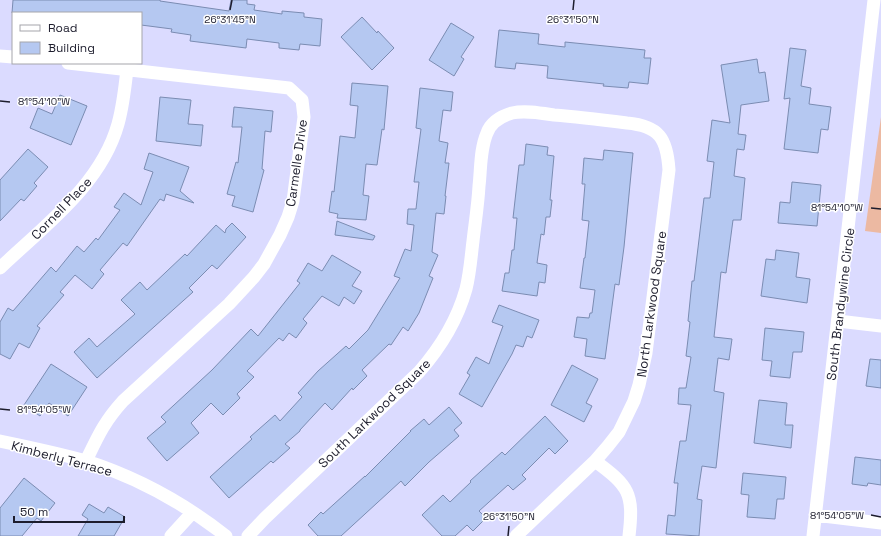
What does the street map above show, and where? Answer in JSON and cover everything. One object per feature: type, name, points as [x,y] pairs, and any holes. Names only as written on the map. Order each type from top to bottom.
[{"type":"street","name":"South Brandywine Circle","points":[[813,536],[874,0]]},
{"type":"street","points":[[0,56],[12,57]]},
{"type":"street","name":"Carmelle Drive","points":[[78,64],[289,88],[302,100],[304,116],[293,201],[280,236],[264,264],[229,304],[123,401],[111,414],[102,428],[86,462]]},
{"type":"street","name":"Cornell Place","points":[[0,268],[67,205],[94,175],[104,157],[118,124],[123,105],[127,69]]},
{"type":"street","name":"South Larkwood Square","points":[[248,536],[419,372],[433,357],[445,340],[454,322],[467,287],[479,194],[482,153],[487,132],[497,119],[513,113],[531,112],[579,118]]},
{"type":"street","name":"North Larkwood Square","points":[[516,536],[608,446],[621,427],[634,401],[639,385],[647,345],[669,170],[668,153],[662,138],[648,127],[632,123],[579,118]]},
{"type":"street","points":[[838,321],[881,326]]},
{"type":"street","name":"Kimberly Terrace","points":[[0,441],[86,462],[122,475],[148,487],[192,512],[226,536]]},
{"type":"street","points":[[594,461],[609,471],[622,483],[630,497],[631,515],[629,536]]},
{"type":"street","points":[[171,536],[192,512]]},
{"type":"street","points":[[815,515],[881,523]]},
{"type":"shaded area","points":[[881,117],[881,233],[865,231]]},
{"type":"building","points":[[13,0],[160,0],[229,11],[231,0],[247,0],[247,4],[255,5],[254,10],[282,14],[282,11],[304,13],[304,17],[322,19],[320,46],[300,44],[299,50],[279,48],[279,43],[247,39],[246,48],[190,41],[191,35],[171,32],[172,29],[142,25],[142,12],[12,12]]},
{"type":"building","points":[[362,17],[394,48],[372,70],[341,37]]},
{"type":"building","points":[[451,23],[474,37],[461,57],[464,59],[454,76],[429,60]]},
{"type":"building","points":[[499,30],[539,34],[538,44],[565,47],[565,42],[645,50],[644,58],[651,58],[648,84],[629,82],[628,88],[603,86],[604,84],[547,78],[548,66],[516,63],[515,69],[495,67]]},
{"type":"building","points":[[790,48],[806,50],[801,86],[811,88],[809,104],[831,107],[828,130],[821,129],[818,153],[784,149],[790,98],[784,99]]},
{"type":"building","points":[[757,59],[759,73],[765,72],[769,101],[741,105],[738,134],[746,135],[744,150],[737,149],[734,176],[745,178],[741,220],[733,220],[726,273],[721,272],[714,337],[732,339],[729,360],[718,358],[714,391],[724,393],[716,468],[702,466],[697,499],[702,500],[699,536],[666,534],[668,515],[675,516],[678,483],[674,483],[680,441],[686,441],[691,405],[678,404],[679,388],[686,388],[691,357],[686,356],[690,322],[688,321],[704,198],[710,198],[714,162],[707,161],[712,120],[730,123],[721,65]]},
{"type":"building","points":[[352,83],[388,86],[384,130],[382,129],[377,165],[366,164],[363,195],[369,196],[366,220],[337,218],[338,214],[329,212],[332,191],[334,192],[340,136],[355,138],[358,106],[350,105]]},
{"type":"building","points":[[420,88],[453,92],[451,111],[443,110],[439,141],[448,143],[445,163],[449,163],[444,214],[436,213],[432,252],[438,255],[429,276],[433,278],[419,313],[408,331],[403,327],[391,345],[389,344],[362,370],[367,376],[353,390],[352,388],[332,410],[325,403],[300,431],[285,444],[290,448],[273,463],[271,461],[229,498],[210,477],[252,439],[250,437],[275,415],[280,421],[302,397],[298,393],[318,371],[346,346],[349,349],[368,330],[400,278],[394,276],[405,249],[411,251],[414,225],[407,224],[408,209],[416,209],[419,182],[414,182],[421,129],[416,128]]},
{"type":"building","points":[[60,95],[87,106],[71,145],[30,128],[38,108],[52,114]]},
{"type":"building","points":[[160,97],[191,100],[188,124],[203,125],[201,146],[156,141]]},
{"type":"building","points":[[234,107],[273,111],[271,132],[265,131],[262,169],[264,170],[253,212],[232,206],[235,196],[227,194],[236,162],[238,163],[242,127],[232,127]]},
{"type":"building","points":[[526,144],[548,147],[547,155],[554,156],[550,217],[546,217],[544,235],[541,234],[537,263],[547,265],[545,283],[539,282],[537,296],[502,291],[505,273],[509,273],[512,250],[514,250],[517,218],[513,218],[519,165],[524,165]]},
{"type":"building","points":[[28,149],[48,167],[34,183],[37,186],[24,201],[21,199],[0,221],[0,180]]},
{"type":"building","points":[[604,150],[633,153],[619,285],[615,284],[605,359],[585,356],[587,339],[574,337],[577,317],[589,318],[590,313],[592,313],[595,290],[580,288],[589,221],[582,220],[585,184],[582,184],[584,158],[603,160]]},
{"type":"building","points":[[149,153],[189,167],[180,191],[194,203],[166,194],[164,201],[160,199],[127,246],[123,243],[100,270],[104,274],[92,289],[75,275],[60,292],[64,295],[37,326],[40,328],[29,348],[19,343],[10,359],[0,354],[0,322],[8,308],[13,311],[51,267],[56,272],[77,246],[84,252],[96,238],[98,240],[120,210],[114,207],[124,193],[141,205],[153,172],[144,169]]},
{"type":"building","points":[[792,182],[821,185],[817,226],[778,223],[780,202],[790,203]]},
{"type":"building","points":[[337,221],[375,236],[373,240],[335,235]]},
{"type":"building","points":[[232,223],[246,237],[217,269],[212,265],[189,288],[193,292],[97,378],[74,352],[89,338],[97,347],[135,314],[121,300],[140,282],[147,290],[185,254],[187,256],[216,225],[225,233],[226,229]]},
{"type":"building","points":[[776,250],[799,253],[796,277],[810,279],[807,303],[761,296],[766,259],[775,260]]},
{"type":"building","points":[[332,255],[361,272],[352,286],[362,291],[354,304],[344,297],[339,306],[322,296],[303,319],[307,323],[296,338],[289,333],[283,341],[279,338],[247,371],[254,377],[237,394],[240,398],[223,415],[211,403],[191,423],[199,433],[167,461],[147,438],[166,422],[161,417],[212,370],[251,329],[258,336],[300,283],[297,281],[308,263],[322,271]]},
{"type":"building","points":[[499,305],[539,320],[532,338],[527,336],[523,347],[516,345],[482,407],[459,394],[470,375],[467,373],[476,357],[489,364],[503,326],[492,322]]},
{"type":"building","points":[[765,328],[804,332],[802,352],[793,352],[790,378],[770,376],[772,361],[762,360]]},
{"type":"building","points":[[870,359],[881,360],[881,388],[866,386]]},
{"type":"building","points":[[51,364],[87,387],[68,416],[49,403],[40,416],[24,405]]},
{"type":"building","points":[[572,365],[598,379],[586,403],[592,406],[584,422],[551,405]]},
{"type":"building","points":[[759,400],[787,403],[785,425],[793,425],[791,448],[754,443]]},
{"type":"building","points":[[449,407],[462,423],[454,430],[459,436],[429,462],[405,486],[401,481],[341,536],[318,536],[308,525],[321,512],[323,514],[365,477],[410,431],[424,419],[429,425]]},
{"type":"building","points":[[545,416],[568,441],[555,454],[549,448],[522,475],[526,479],[513,490],[508,485],[479,511],[486,518],[473,531],[467,525],[455,536],[442,536],[422,515],[443,495],[450,502],[471,482],[470,481],[502,452],[505,455]]},
{"type":"building","points":[[855,457],[881,460],[881,485],[868,483],[867,486],[852,484]]},
{"type":"building","points":[[743,473],[786,477],[784,499],[777,499],[775,519],[747,517],[749,495],[741,494]]},
{"type":"building","points":[[24,478],[55,503],[41,521],[37,518],[22,536],[0,536],[0,508]]},
{"type":"building","points":[[89,504],[104,513],[108,507],[125,517],[114,536],[78,536],[88,519],[82,515]]}]
